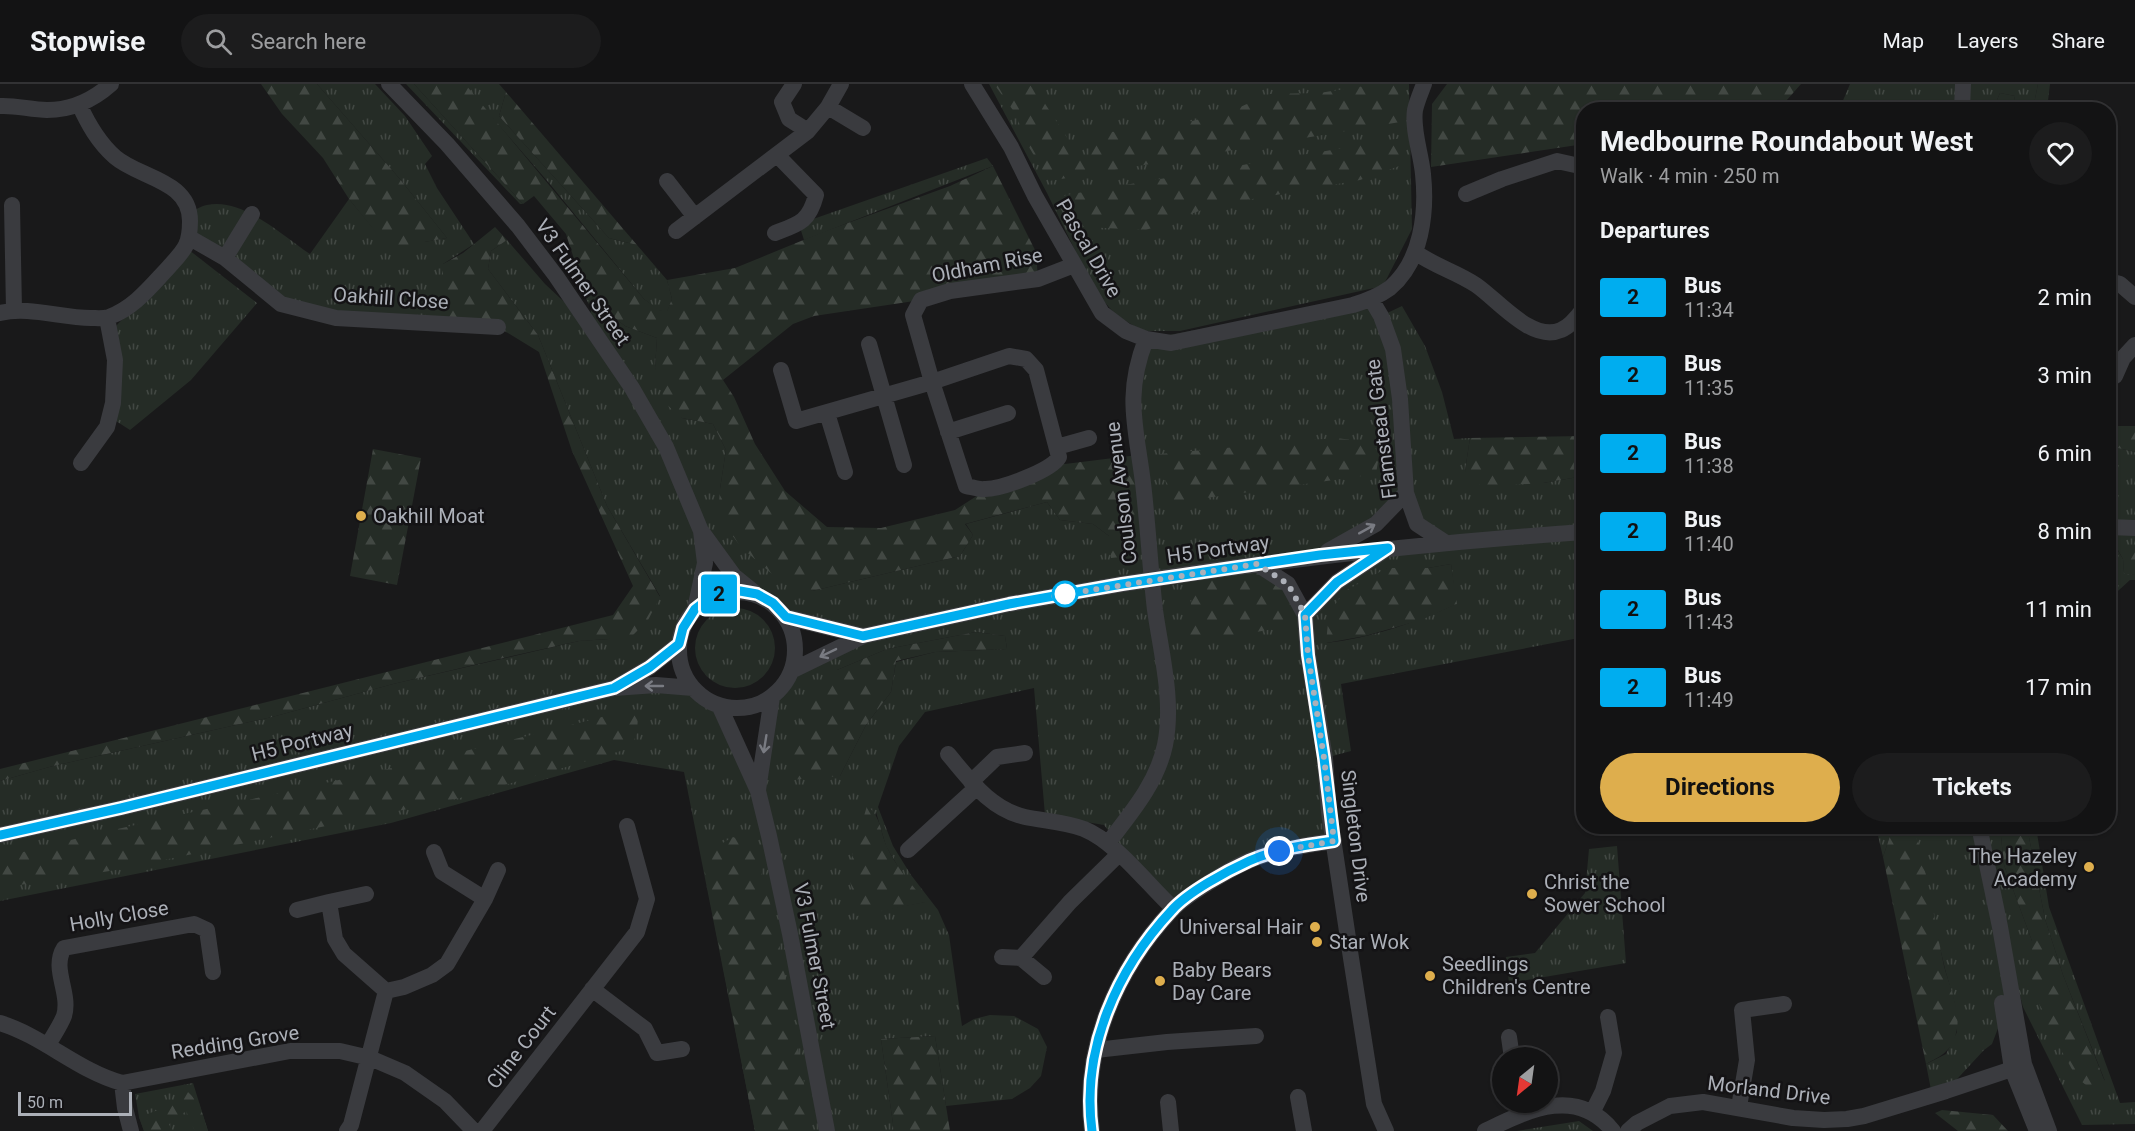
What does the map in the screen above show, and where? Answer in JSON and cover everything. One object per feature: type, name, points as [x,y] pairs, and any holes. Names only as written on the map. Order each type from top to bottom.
[{"type":"street","points":[[0,106],[46,110],[64,109],[101,93],[111,84]]},
{"type":"street","name":"V3 Fulmer Street","points":[[390,84],[447,144],[556,276],[632,388],[666,447],[701,531],[734,576],[757,594]]},
{"type":"street","points":[[794,84],[782,102],[789,119],[808,131]]},
{"type":"street","points":[[676,231],[808,131],[828,107],[841,84]]},
{"type":"street","name":"Pascal Drive","points":[[972,84],[1011,147],[1035,196],[1102,313],[1126,331],[1146,339],[1172,343],[1353,305],[1371,299],[1388,289],[1401,277],[1415,252],[1425,213],[1423,174],[1415,111],[1424,84]]},
{"type":"street","points":[[1962,102],[1964,84]]},
{"type":"street","points":[[12,205],[7,311],[75,318],[107,318],[135,303],[184,250],[190,238],[190,213],[186,202],[178,191],[116,158],[100,143],[79,104]]},
{"type":"street","points":[[828,107],[864,128]]},
{"type":"street","points":[[775,233],[799,224],[812,212],[816,195],[777,155]]},
{"type":"street","points":[[1466,194],[1502,179],[1557,161],[1576,166]]},
{"type":"street","points":[[667,181],[695,217]]},
{"type":"street","points":[[225,258],[252,214]]},
{"type":"street","name":"Oakhill Close","points":[[190,238],[225,258],[281,304],[336,318],[498,327]]},
{"type":"street","points":[[1415,252],[1429,262],[1475,284],[1531,329],[1551,333],[1563,330],[1576,316]]},
{"type":"street","name":"Oldham Rise","points":[[1057,447],[1059,457],[1050,467],[1034,476],[986,490],[966,486],[913,315],[921,300],[950,291],[1038,279],[1074,265]]},
{"type":"street","points":[[2116,283],[2135,297]]},
{"type":"street","name":"Flamstead Gate","points":[[1371,299],[1381,316],[1393,349],[1400,399],[1406,494],[1417,524],[1446,543]]},
{"type":"street","points":[[81,463],[107,427],[112,402],[115,360],[107,318]]},
{"type":"street","name":"Coulson Avenue","points":[[1021,958],[1114,848],[1152,781],[1165,745],[1168,707],[1149,555],[1143,482],[1132,408],[1139,357],[1146,339]]},
{"type":"street","points":[[869,344],[904,465]]},
{"type":"street","points":[[2116,374],[2123,358],[2135,345]]},
{"type":"street","points":[[781,370],[796,422],[932,382],[1009,356],[1026,359],[1036,370],[1057,447],[1089,438]]},
{"type":"street","points":[[827,413],[845,472]]},
{"type":"street","points":[[948,432],[1008,414]]},
{"type":"street","points":[[1320,555],[1377,524],[1406,494]]},
{"type":"street","points":[[2116,527],[2135,528]]},
{"type":"street","name":"V3 Fulmer Street","points":[[695,609],[705,563],[701,531]]},
{"type":"street","name":"H5 Portway","points":[[793,670],[863,636],[1009,604],[1122,584],[1320,555],[1576,533]]},
{"type":"street","points":[[1305,615],[1337,582],[1388,548]]},
{"type":"street","name":"Singleton Drive","points":[[1257,564],[1288,584],[1305,615],[1308,655],[1334,841],[1374,1104],[1386,1131]]},
{"type":"street","points":[[740,591],[757,594],[773,603],[786,617],[794,634],[796,652],[793,670],[772,698],[755,706],[737,708],[719,705],[705,699],[693,688],[684,675],[679,644],[683,628],[695,609],[708,599],[724,592],[740,591]]},
{"type":"street","name":"H5 Portway","points":[[786,617],[863,636]]},
{"type":"street","name":"H5 Portway","points":[[614,688],[650,667],[679,644]]},
{"type":"street","name":"H5 Portway","points":[[0,835],[121,808],[614,688],[656,685],[693,688]]},
{"type":"street","name":"V3 Fulmer Street","points":[[758,791],[772,698]]},
{"type":"street","name":"V3 Fulmer Street","points":[[719,705],[758,791],[792,945],[827,1131]]},
{"type":"street","points":[[908,850],[974,785],[997,757],[1025,753]]},
{"type":"street","points":[[948,754],[974,785],[1002,808],[1022,816],[1084,829],[1114,848],[1173,908]]},
{"type":"street","name":"Cline Court","points":[[483,1131],[637,932],[647,899],[627,826]]},
{"type":"street","points":[[1980,834],[2000,927],[2024,1064],[2049,1131]]},
{"type":"street","points":[[1092,1131],[1095,1050],[1105,1015],[1116,989],[1133,960],[1173,908],[1230,870],[1252,860],[1279,851],[1334,841]]},
{"type":"street","points":[[434,852],[442,872],[485,899]]},
{"type":"street","points":[[386,991],[404,987],[432,975],[447,964],[485,899],[498,870]]},
{"type":"street","points":[[297,910],[366,894]]},
{"type":"street","points":[[329,902],[335,939],[344,954],[386,991]]},
{"type":"street","name":"Holly Close","points":[[48,1045],[64,1017],[65,1004],[58,957],[64,948],[194,924],[207,930],[213,972]]},
{"type":"street","points":[[2000,927],[2001,995],[2012,1069],[2037,1131]]},
{"type":"street","points":[[1002,957],[1021,958],[1044,977]]},
{"type":"street","points":[[592,989],[645,1029],[657,1053],[681,1049]]},
{"type":"street","points":[[347,1131],[351,1125],[370,1058],[386,991]]},
{"type":"street","points":[[1739,1107],[1747,1060],[1742,1010],[1784,1004]]},
{"type":"street","points":[[1592,1113],[1603,1091],[1614,1053],[1608,1017]]},
{"type":"street","points":[[0,1023],[48,1045],[96,1073],[122,1083],[131,1131]]},
{"type":"street","points":[[1095,1050],[1256,1036]]},
{"type":"street","points":[[1509,1037],[1510,1047]]},
{"type":"street","name":"Redding Grove","points":[[122,1083],[290,1051],[340,1051],[370,1058],[405,1073],[445,1101],[474,1131]]},
{"type":"street","name":"Morland Drive","points":[[1628,1131],[1637,1123],[1670,1106],[1703,1101],[1823,1126],[1864,1116],[2012,1069]]},
{"type":"street","points":[[1298,1097],[1304,1131]]},
{"type":"street","points":[[1168,1102],[1171,1131]]},
{"type":"street","points":[[1558,1105],[1566,1104],[1592,1113],[1608,1124],[1613,1131]]},
{"type":"street","points":[[1485,1131],[1514,1113]]},
{"type":"green space","points":[[261,84],[317,84],[399,178],[447,238],[396,247],[382,240],[349,199],[323,158],[282,114]]},
{"type":"green space","points":[[317,84],[375,84],[405,116],[432,156],[425,164],[437,188],[474,244],[443,264],[443,324],[281,304],[190,238],[190,213],[198,208],[220,204],[248,212],[275,228],[310,254],[349,199],[382,239],[424,242],[447,238],[399,178]]},
{"type":"green space","points":[[406,84],[414,84],[523,204],[520,204]]},
{"type":"green space","points":[[414,84],[465,84],[644,299],[659,310],[667,311],[672,299],[667,280],[735,268],[823,232],[950,186],[993,166],[1036,252],[1038,279],[814,316],[793,324],[723,380],[734,397],[755,444],[785,491],[827,527],[881,528],[955,510],[986,490],[1057,461],[1065,464],[1138,455],[1149,554],[1111,558],[1109,536],[1093,524],[1060,520],[1047,502],[965,524],[973,535],[960,556],[812,591],[772,574],[742,548],[718,517],[726,450],[713,424],[682,418],[665,403],[655,368],[657,338],[625,326],[595,302],[575,262],[566,234],[534,196],[523,204]]},
{"type":"green space","points":[[465,84],[499,84],[506,92],[499,116],[609,238],[637,245],[667,280],[672,299],[667,312],[658,310],[644,299]]},
{"type":"green space","points":[[989,84],[1409,84],[1412,229],[1383,286],[1180,331],[1142,331],[1115,314],[1095,291],[1047,193]]},
{"type":"green space","points":[[994,84],[1029,84],[1040,96],[1079,156],[1089,156],[1090,134],[1173,126],[1231,111],[1270,94],[1319,93],[1378,84],[1398,84],[1400,122],[1049,181],[1029,147],[1015,113]]},
{"type":"green space","points":[[1447,84],[1801,84],[1785,102],[1576,102],[1576,145],[1431,167],[1432,104]]},
{"type":"green space","points":[[1850,84],[2038,84],[2034,102],[2014,102],[2015,96],[2000,93],[1996,102],[1842,102]]},
{"type":"green space","points":[[2038,84],[2050,84],[2048,102],[2034,102]]},
{"type":"green space","points":[[506,92],[637,245],[609,238],[499,116]]},
{"type":"green space","points":[[2000,93],[2015,96],[2014,102],[1996,102]]},
{"type":"green space","points":[[1402,138],[1402,165],[1360,180],[1213,206],[1146,230],[1084,227],[1069,224],[1056,200],[1066,195]]},
{"type":"green space","points":[[987,158],[993,166],[804,240],[799,224]]},
{"type":"green space","points":[[495,227],[507,240],[491,251],[488,269],[538,335],[607,506],[660,597],[648,620],[633,635],[579,641],[512,656],[393,684],[272,717],[53,766],[0,781],[0,769],[613,615],[633,586],[572,451],[539,352],[498,327],[443,324],[443,264],[463,253]]},
{"type":"green space","points":[[507,240],[545,284],[590,326],[591,308],[572,273],[575,262],[595,302],[625,326],[657,338],[655,368],[682,418],[713,424],[726,450],[720,489],[812,591],[960,556],[973,535],[966,524],[1047,502],[1060,520],[1093,524],[1109,536],[1148,554],[1132,408],[1146,339],[1371,299],[1381,316],[1402,306],[1425,346],[1442,392],[1454,439],[1470,438],[1465,471],[1543,483],[1576,477],[1576,639],[1341,684],[1351,751],[1325,758],[1334,841],[1279,851],[1173,908],[1154,890],[1104,825],[1045,815],[1034,688],[925,712],[899,746],[878,807],[893,846],[911,875],[938,910],[949,935],[962,1026],[974,1019],[990,1015],[1014,1016],[1038,1029],[1047,1047],[1041,1076],[1030,1088],[1012,1099],[946,1106],[935,1036],[881,1039],[894,1131],[755,1131],[684,772],[614,760],[391,823],[0,901],[0,781],[53,766],[272,717],[393,684],[579,641],[609,639],[660,596],[607,506],[538,335],[488,269],[491,251]],"holes":[[[1407,494],[1417,524],[1445,543],[1388,548],[1305,614],[1258,564],[1320,555]],[[702,532],[757,594],[773,603],[786,617],[862,636],[793,670],[783,686],[772,697],[757,790],[719,705],[705,699],[693,688],[616,687],[679,644],[683,628],[695,609]],[[1451,564],[1456,604],[1392,629],[1326,643],[1387,568],[1428,568]],[[976,632],[1005,636],[1007,649],[935,652],[896,662],[891,692],[866,725],[840,776],[837,670],[887,649]],[[876,812],[886,846],[904,877],[925,902],[857,915]]]},
{"type":"green space","points":[[189,250],[257,303],[191,380],[130,430],[116,421],[115,327]]},
{"type":"green space","points":[[2116,426],[2135,426],[2135,452],[2116,448]]},
{"type":"green space","points":[[1576,436],[1576,477],[1543,483],[1482,487],[1465,471],[1470,438]]},
{"type":"green space","points":[[1335,438],[1372,442],[1379,455],[1376,474],[1170,503],[1160,454]]},
{"type":"green space","points":[[2116,448],[2135,452],[2135,546],[2116,546]]},
{"type":"green space","points":[[373,449],[421,458],[397,585],[350,576]]},
{"type":"green space","points":[[2116,545],[2135,546],[2135,575],[2124,574],[2123,559]]},
{"type":"green space","points":[[2116,548],[2123,559],[2124,573],[2135,575],[2135,580],[2130,580],[2116,593]]},
{"type":"green space","points":[[1257,564],[1288,584],[1305,615],[1291,626],[1187,644],[1194,573]]},
{"type":"green space","points":[[1451,564],[1457,604],[1421,620],[1365,636],[1326,643],[1329,613],[1345,591],[1387,568],[1428,568]]},
{"type":"green space","points":[[727,608],[743,608],[764,619],[775,640],[775,656],[764,677],[743,688],[727,688],[713,682],[701,670],[695,656],[695,640],[701,626],[713,614]]},
{"type":"green space","points":[[976,632],[1005,636],[1007,649],[935,652],[896,661],[891,692],[866,725],[840,776],[789,780],[795,740],[805,704],[837,670],[887,649]]},
{"type":"green space","points":[[628,710],[638,715],[637,733],[631,748],[460,798],[116,870],[0,888],[0,858],[128,826],[350,778]]},
{"type":"green space","points":[[867,806],[878,819],[887,847],[895,862],[926,902],[857,916],[848,870]]},
{"type":"green space","points":[[1878,834],[1891,834],[1883,857]]},
{"type":"green space","points":[[1891,834],[1915,834],[1927,878],[1944,966],[1956,1008],[1957,1025],[1952,1044],[1949,1049],[1926,1064],[1883,857]]},
{"type":"green space","points":[[1914,834],[2001,834],[2004,865],[2032,941],[2032,979],[2105,1081],[2063,975],[2045,919],[2028,834],[2037,834],[2049,907],[2120,1103],[2135,1102],[2135,1124],[2082,1125],[2023,1007],[2016,981],[1992,1044],[1946,1091],[1932,1095],[1926,1064],[1946,1054],[1957,1032],[1955,1004]]},
{"type":"green space","points":[[2001,834],[2028,834],[2045,919],[2063,975],[2105,1082],[2095,1092],[2077,1078],[2044,1020],[2032,979],[2032,941],[2004,865]]},
{"type":"green space","points":[[733,837],[753,844],[775,921],[803,1075],[810,1131],[755,1131],[700,849],[714,848]]},
{"type":"green space","points":[[1617,846],[1626,963],[1509,983],[1506,957],[1535,953],[1585,893],[1589,849]]},
{"type":"green space","points":[[935,1036],[950,1131],[894,1131],[881,1039]]},
{"type":"green space","points":[[193,1083],[208,1131],[144,1131],[135,1094]]},
{"type":"green space","points":[[184,1088],[199,1103],[208,1131],[195,1131],[186,1111],[169,1124],[172,1131],[144,1131],[139,1117],[172,1105]]},
{"type":"green space","points":[[1942,1110],[1993,1115],[2008,1131],[1958,1131],[1935,1113]]},
{"type":"green space","points":[[1579,1121],[1593,1131],[1517,1131]]},
{"type":"bus line","name":"2","points":[[0,835],[121,808],[614,688],[650,667],[679,644],[688,617],[708,599],[724,592],[740,591],[757,594],[773,603],[786,617],[863,636],[1009,604],[1122,584],[1320,555],[1388,548],[1337,582],[1305,615],[1308,655],[1334,841],[1309,844],[1252,860],[1230,870],[1173,908],[1133,960],[1116,989],[1105,1015],[1095,1050],[1092,1131]]},
{"type":"place","name":"Oakhill Moat","points":[[361,516]]},
{"type":"place","name":"The Hazeley Academy","points":[[2089,867]]},
{"type":"place","name":"Christ the Sower School","points":[[1532,894]]},
{"type":"place","name":"Universal Hair","points":[[1315,927]]},
{"type":"place","name":"Star Wok","points":[[1317,942]]},
{"type":"place","name":"Seedlings Children's Centre","points":[[1430,976]]},
{"type":"place","name":"Baby Bears Day Care","points":[[1160,981]]},
{"type":"route","points":[[1065,594],[1054,596],[1257,564],[1288,584],[1305,615],[1308,655],[1334,841],[1279,851]]}]
